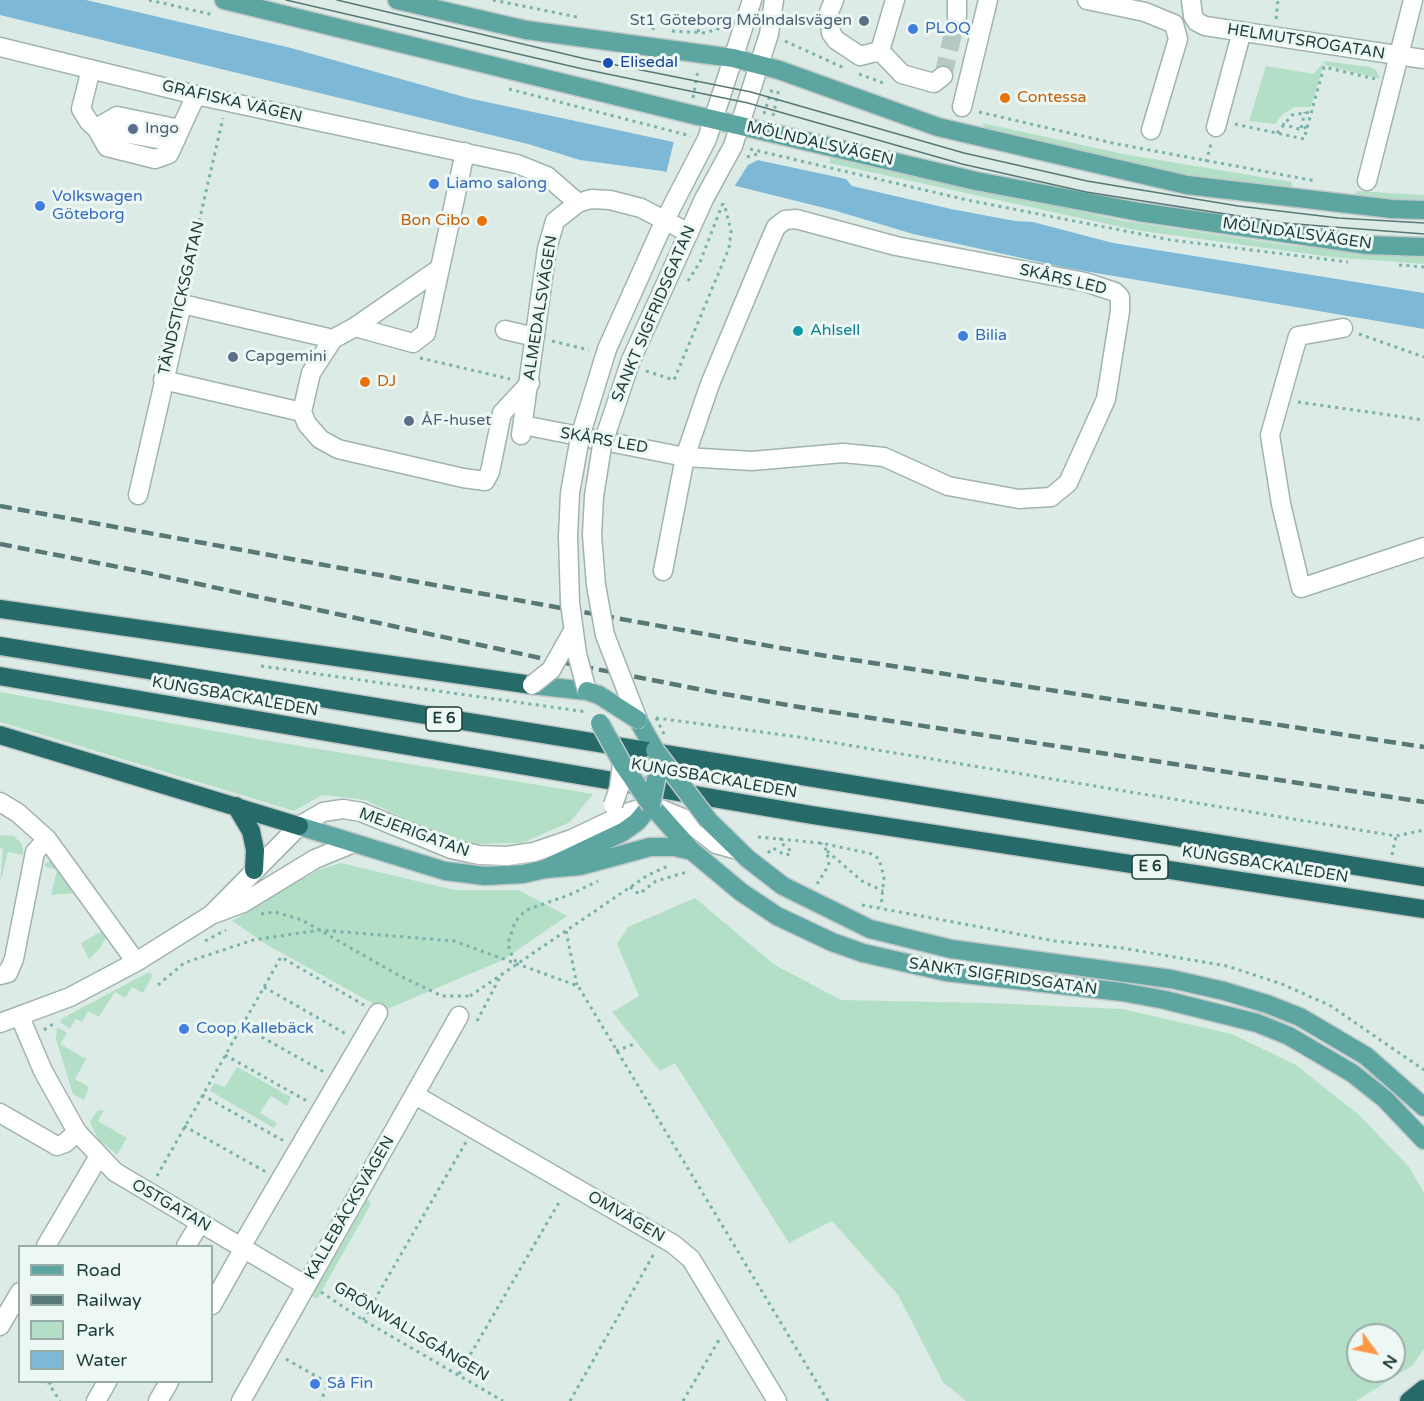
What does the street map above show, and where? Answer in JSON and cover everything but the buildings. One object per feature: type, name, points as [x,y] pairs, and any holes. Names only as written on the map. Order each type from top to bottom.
[{"type":"highway","points":[[0,609],[532,685]]},
{"type":"highway","name":"KUNGSBACKALEDEN","points":[[0,646],[1424,877]]},
{"type":"highway","name":"KUNGSBACKALEDEN","points":[[0,676],[812,815],[1424,909]]},
{"type":"highway","points":[[0,735],[299,826]]},
{"type":"highway","points":[[236,806],[251,831],[255,850],[254,870]]},
{"type":"highway","points":[[1409,1401],[1424,1389]]},
{"type":"main road","name":"MÖLNDALSVÄGEN","points":[[224,0],[714,120],[976,181],[1139,212],[1367,245],[1424,247]]},
{"type":"main road","name":"MÖLNDALSVÄGEN","points":[[397,0],[546,34],[734,58],[779,70],[938,127],[1187,185],[1392,209],[1424,210]]},
{"type":"main road","name":"SANKT SIGFRIDSGATAN","points":[[532,685],[587,691],[646,717],[660,759],[709,821],[738,850],[783,886],[828,910],[886,933],[951,949],[1171,979],[1267,1004],[1300,1017],[1366,1056],[1424,1107]]},
{"type":"main road","name":"SANKT SIGFRIDSGATAN","points":[[587,691],[622,763],[648,809],[692,851],[741,892],[777,915],[832,942],[863,953],[946,972],[1165,1000],[1257,1023],[1289,1036],[1352,1072],[1385,1099],[1424,1140]]},
{"type":"main road","points":[[648,809],[660,759]]},
{"type":"main road","name":"MEJERIGATAN","points":[[545,869],[623,832],[637,822],[648,809]]},
{"type":"main road","name":"MEJERIGATAN","points":[[299,826],[445,871],[485,876],[580,867],[650,846],[674,847],[692,851]]},
{"type":"street","name":"SANKT SIGFRIDSGATAN","points":[[587,691],[573,631],[568,574],[570,493],[580,437],[601,350],[703,146],[714,120],[752,0]]},
{"type":"street","name":"SANKT SIGFRIDSGATAN","points":[[646,717],[605,635],[596,585],[592,535],[594,496],[603,446],[639,366],[688,233],[740,126],[769,34],[774,0]]},
{"type":"street","points":[[834,0],[829,12],[830,26],[836,40],[860,56],[880,51]]},
{"type":"street","points":[[880,51],[895,0]]},
{"type":"street","points":[[962,107],[988,0]]},
{"type":"street","points":[[1087,0],[1162,17],[1169,20],[1176,29],[1178,39],[1151,130]]},
{"type":"street","points":[[1367,182],[1413,0]]},
{"type":"street","name":"HELMUTSROGATAN","points":[[1192,8],[1197,22],[1205,26],[1424,59]]},
{"type":"street","points":[[1217,124],[1242,31]]},
{"type":"street","name":"GRAFISKA VÄGEN","points":[[0,47],[196,95],[517,164],[547,176],[578,203]]},
{"type":"street","points":[[880,51],[902,74],[934,83],[943,76]]},
{"type":"street","points":[[91,69],[81,109],[96,128],[174,142],[196,95]]},
{"type":"street","points":[[355,327],[413,343],[426,333],[465,152]]},
{"type":"street","points":[[578,203],[591,199],[610,200],[641,208],[688,233]]},
{"type":"street","name":"ALMEDALSVÄGEN","points":[[522,430],[547,249],[555,221],[578,203]]},
{"type":"street","name":"SKÅRS LED","points":[[522,430],[685,457],[752,461],[843,453],[884,457],[948,486],[1019,499],[1051,497],[1068,483],[1106,399],[1120,297],[1115,292],[1085,282],[896,246],[796,219],[785,220],[777,227],[765,250],[710,384],[685,457]]},
{"type":"street","points":[[439,269],[355,327],[333,339],[311,373],[302,412],[307,424],[320,439],[338,449],[485,481],[490,472],[502,413],[530,383]]},
{"type":"street","points":[[182,304],[333,339]]},
{"type":"street","name":"TÄNDSTICKSGATAN","points":[[138,495],[182,304]]},
{"type":"street","points":[[1343,328],[1298,336],[1270,435],[1281,504],[1301,588],[1424,547]]},
{"type":"street","points":[[505,330],[535,337]]},
{"type":"street","points":[[163,380],[302,412]]},
{"type":"street","points":[[663,571],[685,457]]},
{"type":"street","points":[[532,685],[551,670],[573,631]]},
{"type":"street","points":[[600,826],[613,805],[619,788],[622,763]]},
{"type":"street","points":[[0,802],[18,813],[46,839],[136,962]]},
{"type":"street","name":"MEJERIGATAN","points":[[211,915],[299,826],[323,812],[343,809],[361,812],[451,849],[479,855],[507,856],[534,852],[648,809]]},
{"type":"street","points":[[648,809],[683,818],[716,844],[738,850]]},
{"type":"street","points":[[0,975],[8,973],[14,959],[35,852],[46,839]]},
{"type":"street","name":"MEJERIGATAN","points":[[0,1023],[70,997],[136,962],[211,915],[243,903],[315,859],[354,843]]},
{"type":"street","points":[[213,1303],[280,1180],[378,1013]]},
{"type":"street","name":"KALLEBÄCKSVÄGEN","points":[[241,1401],[459,1016]]},
{"type":"street","name":"OSTGATAN","points":[[20,1017],[43,1071],[77,1132],[115,1172],[305,1285]]},
{"type":"street","name":"OMVÄGEN","points":[[415,1095],[673,1244],[691,1259],[777,1401]]},
{"type":"street","points":[[0,1113],[57,1146],[65,1143],[77,1132]]},
{"type":"street","points":[[47,1245],[99,1156]]},
{"type":"street","points":[[187,1245],[200,1223]]},
{"type":"street","points":[[0,1326],[18,1295]]},
{"type":"street","points":[[96,1401],[106,1383]]},
{"type":"street","points":[[158,1401],[168,1383]]},
{"type":"path","points":[[493,0],[579,18]]},
{"type":"path","points":[[685,135],[699,70],[691,70],[702,20]]},
{"type":"path","points":[[653,30],[654,21]]},
{"type":"path","points":[[644,29],[705,33],[723,26],[743,28]]},
{"type":"path","points":[[769,34],[781,37],[788,44],[896,88]]},
{"type":"path","points":[[748,156],[764,152],[763,118],[788,44]]},
{"type":"path","points":[[1217,124],[1304,139],[1324,67],[1391,84]]},
{"type":"path","name":"TÄNDSTICKSGATAN","points":[[182,304],[227,102]]},
{"type":"path","points":[[962,107],[1127,146],[1320,181]]},
{"type":"path","points":[[1301,129],[1305,112]]},
{"type":"path","points":[[1277,133],[1282,124],[1292,115],[1311,112]]},
{"type":"path","points":[[1282,124],[1301,129],[1307,127]]},
{"type":"path","points":[[650,372],[674,380],[686,353],[729,248],[731,231],[724,201]]},
{"type":"path","points":[[1343,328],[1424,357]]},
{"type":"path","points":[[535,337],[601,350]]},
{"type":"path","points":[[411,356],[530,383]]},
{"type":"path","points":[[1281,399],[1424,420]]},
{"type":"path","points":[[371,683],[588,712]]},
{"type":"path","points":[[646,717],[665,736]]},
{"type":"path","points":[[646,717],[799,737],[1396,836],[1424,830]]},
{"type":"path","points":[[758,837],[781,837],[864,850],[879,859],[884,877],[881,907]]},
{"type":"path","points":[[767,854],[773,848],[785,855],[790,854],[790,851],[780,843],[781,837]]},
{"type":"path","points":[[821,843],[862,881],[883,891]]},
{"type":"path","points":[[816,885],[821,881],[829,865],[827,851]]},
{"type":"path","points":[[459,1016],[470,996],[630,888],[668,866]]},
{"type":"path","points":[[680,866],[691,875]]},
{"type":"path","points":[[630,888],[639,894],[656,881],[687,872]]},
{"type":"path","points":[[517,964],[509,950],[509,940],[515,922],[522,915],[529,909],[569,896],[604,878]]},
{"type":"path","points":[[253,915],[275,912],[302,920],[430,991],[442,996],[470,996]]},
{"type":"path","points":[[198,945],[235,925]]},
{"type":"path","points":[[158,985],[184,963],[253,940],[320,930],[454,941],[578,986]]},
{"type":"path","points":[[566,931],[578,986],[828,1401]]},
{"type":"path","points":[[147,1193],[281,957],[378,1013]]},
{"type":"path","points":[[264,987],[361,1042]]},
{"type":"path","points":[[29,1037],[53,1026],[61,1014]]},
{"type":"path","points":[[242,1026],[339,1081]]},
{"type":"path","points":[[616,1051],[637,1043]]},
{"type":"path","points":[[225,1055],[321,1110]]},
{"type":"path","points":[[202,1095],[298,1150]]},
{"type":"path","points":[[184,1126],[280,1180]]},
{"type":"path","points":[[363,1320],[469,1136]]},
{"type":"path","points":[[458,1375],[565,1192]]},
{"type":"path","points":[[570,1401],[659,1245]]},
{"type":"path","name":"GRÖNWALLSGÅNGEN","points":[[305,1285],[503,1401]]},
{"type":"path","points":[[683,1401],[723,1333]]},
{"type":"path","points":[[285,1359],[328,1383],[321,1401]]},
{"type":"path","points":[[50,1383],[60,1401]]},
{"type":"green space","points":[[1323,61],[1370,67],[1377,71],[1380,79],[1325,65]]},
{"type":"green space","points":[[1321,65],[1323,67],[1311,107],[1294,107],[1282,115],[1275,124],[1249,121],[1266,66],[1314,74]]},
{"type":"green space","points":[[982,123],[1128,155],[1292,182],[1291,191],[1151,170],[1011,136],[986,128]]},
{"type":"green space","points":[[831,157],[1124,221],[1294,246],[1424,257],[1424,264],[1331,257],[1135,230],[829,163]]},
{"type":"green space","points":[[1356,191],[1424,195],[1424,201],[1364,199],[1355,195]]},
{"type":"green space","points":[[0,692],[264,740],[593,794],[570,822],[522,843],[459,844],[365,800],[322,795],[294,811],[0,722]]},
{"type":"green space","points":[[0,835],[14,836],[21,843],[23,855],[8,852],[0,884],[3,849],[0,848]]},
{"type":"green space","points":[[54,860],[107,936],[100,948],[89,959],[81,943],[102,931],[75,893],[51,895],[57,870],[44,866],[47,862]]},
{"type":"green space","points":[[341,863],[454,890],[519,890],[567,916],[503,960],[385,1010],[269,946],[232,921],[318,870]]},
{"type":"green space","points":[[695,898],[775,965],[841,1000],[1122,1009],[1232,1034],[1296,1065],[1359,1115],[1409,1167],[1424,1193],[1424,1349],[1413,1365],[1406,1369],[1406,1323],[1346,1323],[1346,1383],[1384,1383],[1356,1401],[966,1401],[943,1382],[898,1295],[832,1221],[789,1243],[675,1063],[660,1071],[612,1012],[639,996],[617,944],[628,927]]},
{"type":"green space","points":[[149,972],[153,975],[143,993],[132,987],[125,998],[115,992],[99,1017],[88,1011],[82,1022],[76,1019],[70,1029],[60,1022],[63,1018]]},
{"type":"green space","points":[[57,1027],[67,1033],[60,1044],[86,1059],[75,1079],[89,1087],[84,1100],[73,1094],[56,1039]]},
{"type":"green space","points":[[237,1067],[291,1097],[287,1106],[271,1096],[260,1113],[277,1123],[274,1128],[210,1091],[214,1083],[225,1087]]},
{"type":"green space","points":[[104,1110],[98,1121],[127,1138],[117,1155],[98,1139],[90,1122],[97,1111]]},
{"type":"green space","points":[[366,1197],[371,1204],[317,1299],[312,1296],[364,1206]]},
{"type":"water","points":[[0,0],[86,0],[291,48],[468,98],[846,179],[852,186],[951,209],[1015,221],[1033,222],[1113,243],[1424,293],[1424,329],[1067,268],[913,234],[833,210],[736,186],[662,171],[580,160],[528,144],[0,15]]},
{"type":"pier","points":[[674,141],[760,159],[748,165],[734,187],[666,174]]},
{"type":"tunnel","points":[[943,76],[957,17]]},
{"type":"tram line","points":[[286,0],[583,69],[748,103],[962,164],[1086,192],[1283,223],[1424,234]]},
{"type":"tram line","points":[[337,0],[586,59],[751,92],[964,153],[1087,181],[1238,206],[1338,218],[1424,223]]},
{"type":"railway","points":[[0,506],[814,654],[1424,747]]},
{"type":"railway","points":[[0,544],[134,570],[545,659],[713,692],[1424,802]]},
{"type":"place","name":"St1 Göteborg Mölndalsvägen","points":[[864,21]]},
{"type":"place","name":"PLOQ","points":[[913,29]]},
{"type":"place","name":"Elisedal","points":[[608,63]]},
{"type":"place","name":"Contessa","points":[[1005,98]]},
{"type":"place","name":"Ingo","points":[[133,129]]},
{"type":"place","name":"Liamo salong","points":[[434,184]]},
{"type":"place","name":"Volkswagen Göteborg","points":[[40,206]]},
{"type":"place","name":"Bon Cibo","points":[[482,221]]},
{"type":"place","name":"Ahlsell","points":[[798,331]]},
{"type":"place","name":"Bilia","points":[[963,336]]},
{"type":"place","name":"Capgemini","points":[[233,357]]},
{"type":"place","name":"DJ","points":[[365,382]]},
{"type":"place","name":"ÅF-huset","points":[[409,421]]},
{"type":"place","name":"Coop Kallebäck","points":[[184,1029]]},
{"type":"place","name":"Så Fin","points":[[315,1384]]}]
